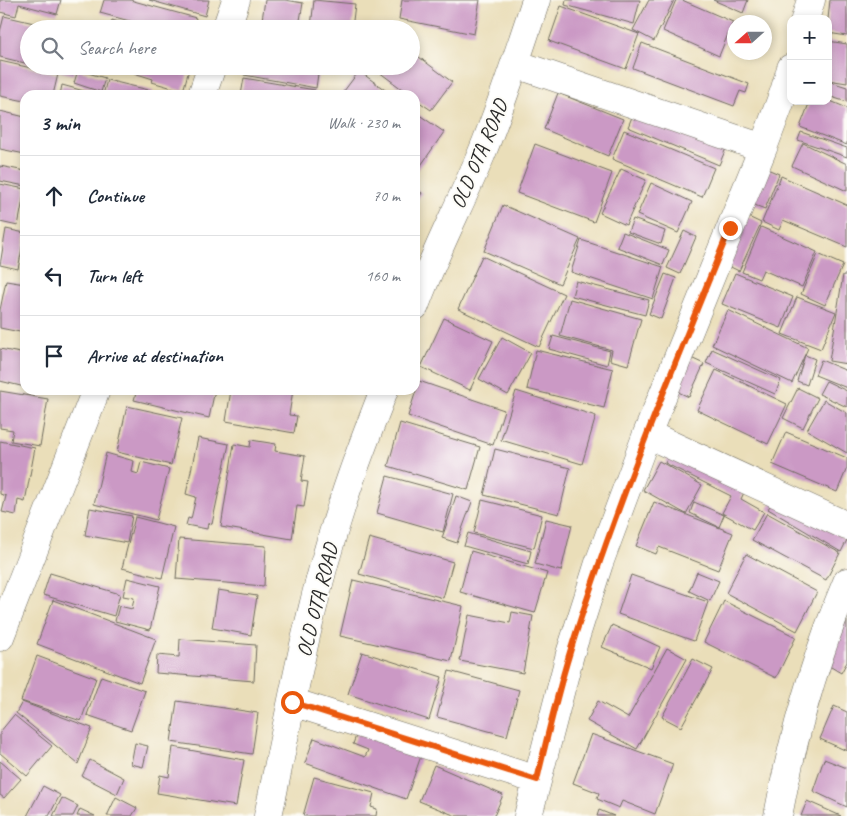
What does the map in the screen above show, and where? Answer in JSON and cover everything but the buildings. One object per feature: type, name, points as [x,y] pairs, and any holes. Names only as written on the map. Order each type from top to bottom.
[{"type":"street","points":[[229,20],[236,0]]},
{"type":"street","name":"OLD OTA ROAD","points":[[420,292],[481,155],[516,64],[536,0]]},
{"type":"street","points":[[806,15],[810,0]]},
{"type":"street","points":[[516,64],[763,148]]},
{"type":"street","points":[[204,90],[209,75]]},
{"type":"street","points":[[528,816],[570,654],[599,563],[647,434],[763,148],[787,82]]},
{"type":"street","points":[[0,637],[94,395]]},
{"type":"street","name":"OLD OTA ROAD","points":[[268,816],[315,599],[341,508],[382,395]]},
{"type":"street","points":[[647,434],[847,526]]},
{"type":"street","points":[[778,816],[787,767],[804,701],[828,628],[847,582]]},
{"type":"street","points":[[292,702],[537,780]]},
{"type":"route","points":[[292,702],[537,780],[570,654],[599,563],[647,434],[730,228]]}]
